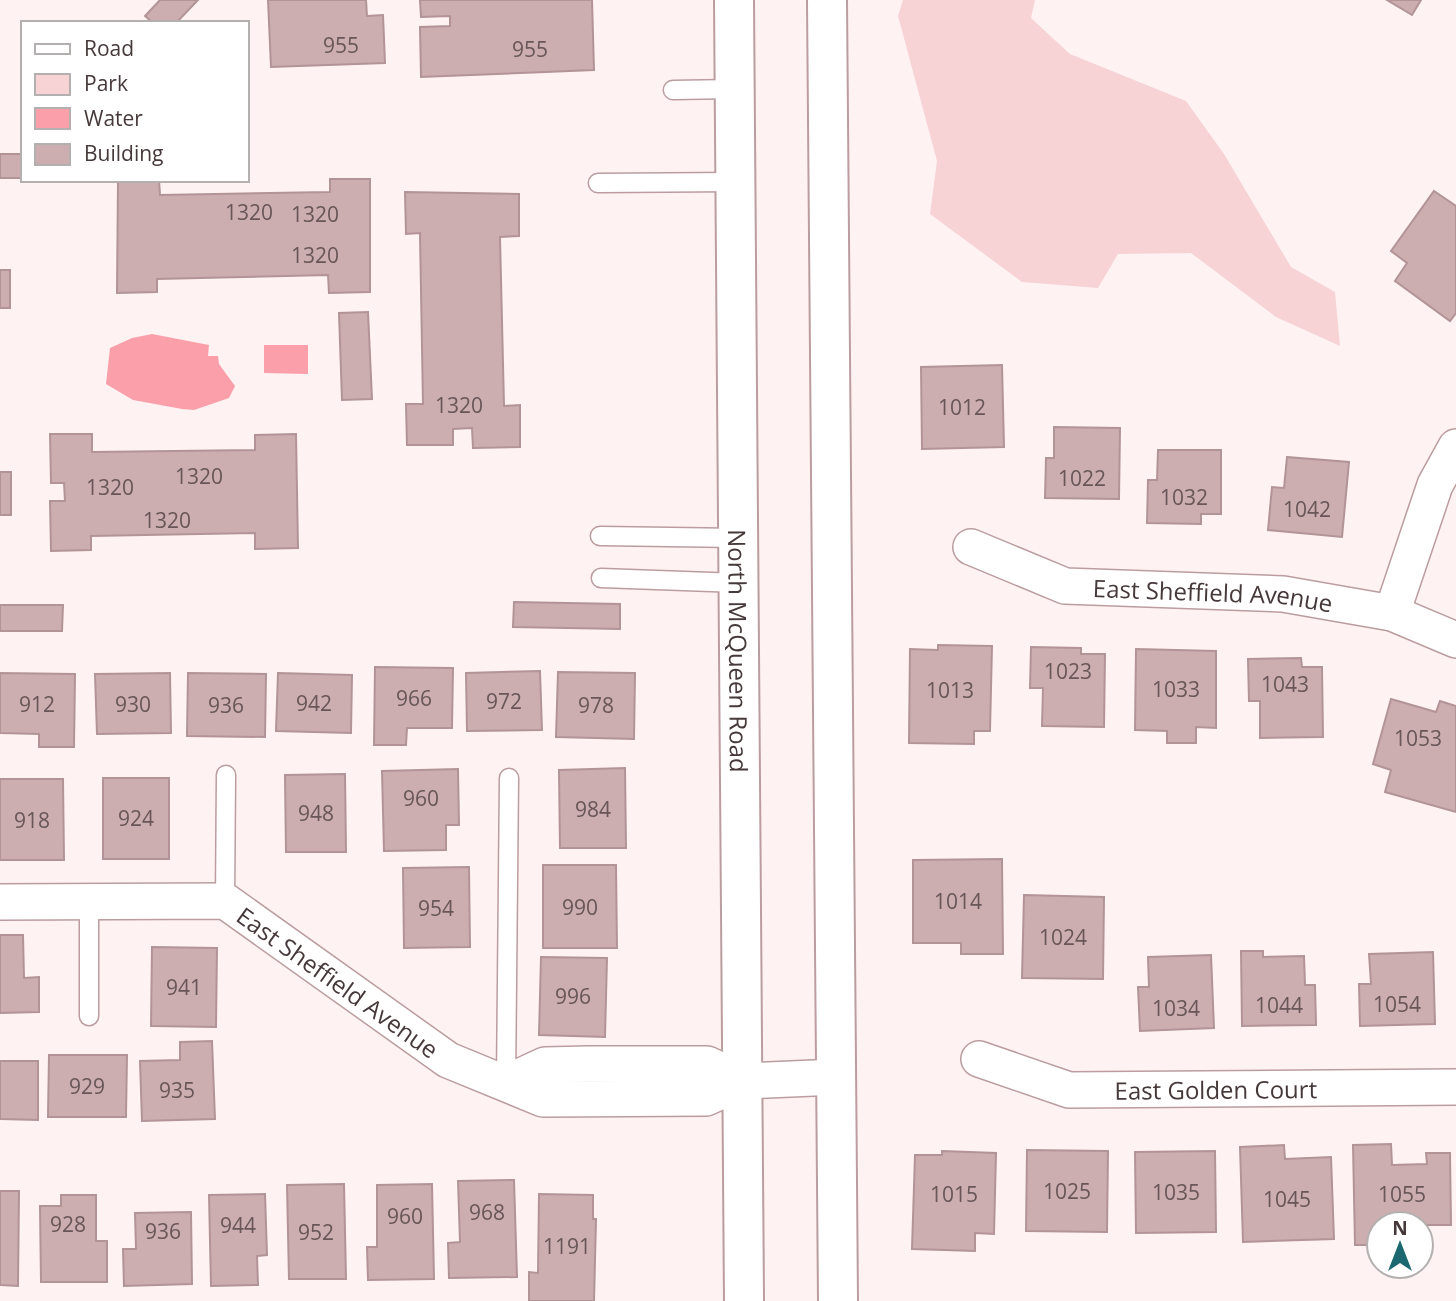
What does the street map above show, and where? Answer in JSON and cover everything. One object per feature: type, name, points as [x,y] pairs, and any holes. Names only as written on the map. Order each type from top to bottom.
[{"type":"main road","name":"North McQueen Road","points":[[734,0],[744,1301]]},
{"type":"main road","points":[[827,0],[838,1301]]},
{"type":"street","points":[[1392,613],[1435,485],[1456,447]]},
{"type":"street","name":"East Sheffield Avenue","points":[[971,547],[1065,586],[1283,594],[1392,613],[1456,640]]},
{"type":"street","name":"East Sheffield Avenue","points":[[0,902],[225,901],[448,1060],[543,1099],[706,1098],[744,1081],[837,1077]]},
{"type":"street","name":"East Golden Court","points":[[979,1059],[1069,1090],[1456,1087]]},
{"type":"lane","points":[[673,90],[734,89]]},
{"type":"lane","points":[[598,183],[736,182]]},
{"type":"lane","points":[[600,536],[739,538]]},
{"type":"lane","points":[[601,578],[739,583]]},
{"type":"lane","points":[[225,901],[226,775]]},
{"type":"lane","points":[[506,1083],[509,778]]},
{"type":"lane","points":[[89,901],[89,1016]]},
{"type":"green space","points":[[903,0],[1035,0],[1031,18],[1070,54],[1186,101],[1224,154],[1291,267],[1335,292],[1340,346],[1276,317],[1191,253],[1118,254],[1098,288],[1022,282],[930,214],[937,161],[898,16]]},
{"type":"water","points":[[152,334],[209,345],[208,356],[218,356],[219,364],[235,386],[229,398],[194,410],[182,409],[133,400],[106,384],[110,348],[132,338]]},
{"type":"water","points":[[264,345],[308,345],[308,374],[264,373]]},
{"type":"building","points":[[160,0],[198,0],[178,21],[151,21],[145,16]]},
{"type":"building","points":[[268,0],[366,0],[367,16],[383,15],[385,63],[271,67]]},
{"type":"building","points":[[420,0],[592,0],[594,70],[421,77],[420,27],[450,26],[450,16],[421,17]]},
{"type":"building","points":[[1387,0],[1421,0],[1412,15]]},
{"type":"building","points":[[0,154],[21,154],[21,178],[0,178]]},
{"type":"building","points":[[330,179],[370,179],[370,292],[329,293],[328,275],[157,279],[157,292],[117,293],[118,182],[159,182],[160,195],[330,192]]},
{"type":"building","points":[[1434,191],[1456,206],[1456,313],[1450,321],[1395,281],[1407,263],[1391,251]]},
{"type":"building","points":[[405,192],[519,194],[519,236],[500,237],[504,406],[520,405],[520,447],[473,448],[472,428],[453,429],[453,445],[407,445],[406,404],[423,404],[420,233],[406,234]]},
{"type":"building","points":[[0,270],[10,270],[10,308],[0,308]]},
{"type":"building","points":[[368,312],[372,399],[342,400],[339,313]]},
{"type":"building","points":[[1002,365],[1004,447],[922,449],[921,367]]},
{"type":"building","points":[[1054,427],[1120,428],[1119,499],[1045,498],[1046,458],[1054,458]]},
{"type":"building","points":[[50,434],[92,434],[92,452],[255,450],[255,435],[296,434],[298,548],[255,549],[255,533],[91,536],[91,550],[51,551],[50,501],[65,501],[64,483],[51,483]]},
{"type":"building","points":[[1158,450],[1221,450],[1221,514],[1201,514],[1201,524],[1147,523],[1148,480],[1157,480]]},
{"type":"building","points":[[1287,457],[1349,462],[1342,537],[1268,530],[1272,487],[1284,488]]},
{"type":"building","points":[[0,472],[11,472],[11,515],[0,515]]},
{"type":"building","points":[[514,602],[620,604],[620,629],[513,627]]},
{"type":"building","points":[[0,605],[63,605],[62,631],[0,631]]},
{"type":"building","points":[[938,645],[992,646],[990,731],[974,731],[974,744],[909,743],[910,649],[938,650]]},
{"type":"building","points":[[1031,647],[1081,648],[1081,654],[1105,654],[1104,727],[1042,726],[1043,688],[1030,688]]},
{"type":"building","points":[[1136,649],[1216,651],[1216,728],[1196,727],[1196,743],[1167,743],[1167,731],[1135,730]]},
{"type":"building","points":[[1301,658],[1302,667],[1322,667],[1323,737],[1260,738],[1260,701],[1249,701],[1248,659]]},
{"type":"building","points":[[375,667],[453,668],[452,728],[407,728],[406,745],[374,745]]},
{"type":"building","points":[[540,671],[542,730],[467,731],[466,673]]},
{"type":"building","points":[[558,672],[635,673],[634,739],[556,737]]},
{"type":"building","points":[[0,673],[75,674],[74,747],[39,747],[39,734],[0,733]]},
{"type":"building","points":[[170,673],[171,733],[97,734],[95,674]]},
{"type":"building","points":[[188,673],[266,674],[265,737],[187,736]]},
{"type":"building","points":[[278,673],[352,675],[351,733],[276,731]]},
{"type":"building","points":[[1391,699],[1436,712],[1440,701],[1456,706],[1456,812],[1385,792],[1391,770],[1373,764]]},
{"type":"building","points":[[625,768],[626,848],[560,848],[559,770]]},
{"type":"building","points":[[458,769],[459,825],[446,825],[446,850],[384,851],[382,771]]},
{"type":"building","points":[[345,774],[346,852],[286,852],[285,775]]},
{"type":"building","points":[[103,778],[169,778],[169,859],[103,859]]},
{"type":"building","points":[[0,779],[63,779],[64,860],[0,860]]},
{"type":"building","points":[[1002,859],[1003,954],[961,954],[961,943],[913,943],[913,860]]},
{"type":"building","points":[[543,865],[616,865],[617,948],[543,948]]},
{"type":"building","points":[[469,867],[470,947],[404,948],[403,868]]},
{"type":"building","points":[[1024,895],[1104,897],[1103,979],[1022,978]]},
{"type":"building","points":[[0,935],[23,935],[24,978],[39,977],[39,1012],[0,1013]]},
{"type":"building","points":[[152,947],[217,948],[216,1027],[151,1026]]},
{"type":"building","points":[[1241,951],[1263,951],[1263,957],[1304,956],[1305,985],[1315,985],[1316,1025],[1242,1026]]},
{"type":"building","points":[[1433,952],[1435,1024],[1360,1026],[1359,984],[1371,984],[1369,954]]},
{"type":"building","points":[[1211,955],[1214,1028],[1140,1031],[1138,987],[1149,987],[1148,957]]},
{"type":"building","points":[[541,957],[607,958],[605,1037],[539,1035]]},
{"type":"building","points":[[212,1041],[215,1119],[142,1121],[140,1061],[180,1060],[180,1042]]},
{"type":"building","points":[[49,1055],[127,1055],[126,1117],[48,1117]]},
{"type":"building","points":[[0,1061],[38,1061],[38,1120],[0,1119]]},
{"type":"building","points":[[1391,1144],[1392,1165],[1427,1164],[1426,1153],[1450,1153],[1451,1225],[1435,1225],[1435,1210],[1365,1210],[1365,1245],[1355,1245],[1353,1145]]},
{"type":"building","points":[[1284,1145],[1285,1159],[1331,1157],[1334,1239],[1243,1242],[1240,1147]]},
{"type":"building","points":[[1027,1150],[1108,1151],[1107,1232],[1026,1231]]},
{"type":"building","points":[[942,1151],[996,1153],[994,1234],[975,1233],[975,1251],[912,1249],[915,1155],[942,1155]]},
{"type":"building","points":[[1215,1151],[1216,1232],[1136,1233],[1135,1152]]},
{"type":"building","points":[[514,1180],[517,1277],[449,1278],[448,1243],[460,1242],[458,1181]]},
{"type":"building","points":[[344,1184],[346,1279],[289,1279],[287,1185]]},
{"type":"building","points":[[432,1184],[434,1279],[368,1280],[367,1247],[377,1247],[377,1185]]},
{"type":"building","points":[[0,1191],[19,1191],[18,1286],[0,1285]]},
{"type":"building","points":[[265,1194],[267,1255],[257,1256],[258,1285],[211,1286],[209,1195]]},
{"type":"building","points":[[539,1194],[593,1195],[593,1219],[596,1219],[594,1301],[529,1301],[529,1272],[538,1273]]},
{"type":"building","points":[[61,1195],[96,1195],[96,1241],[107,1241],[107,1282],[41,1282],[40,1206],[61,1206]]},
{"type":"building","points":[[191,1212],[192,1284],[124,1286],[123,1249],[136,1249],[135,1213]]}]
